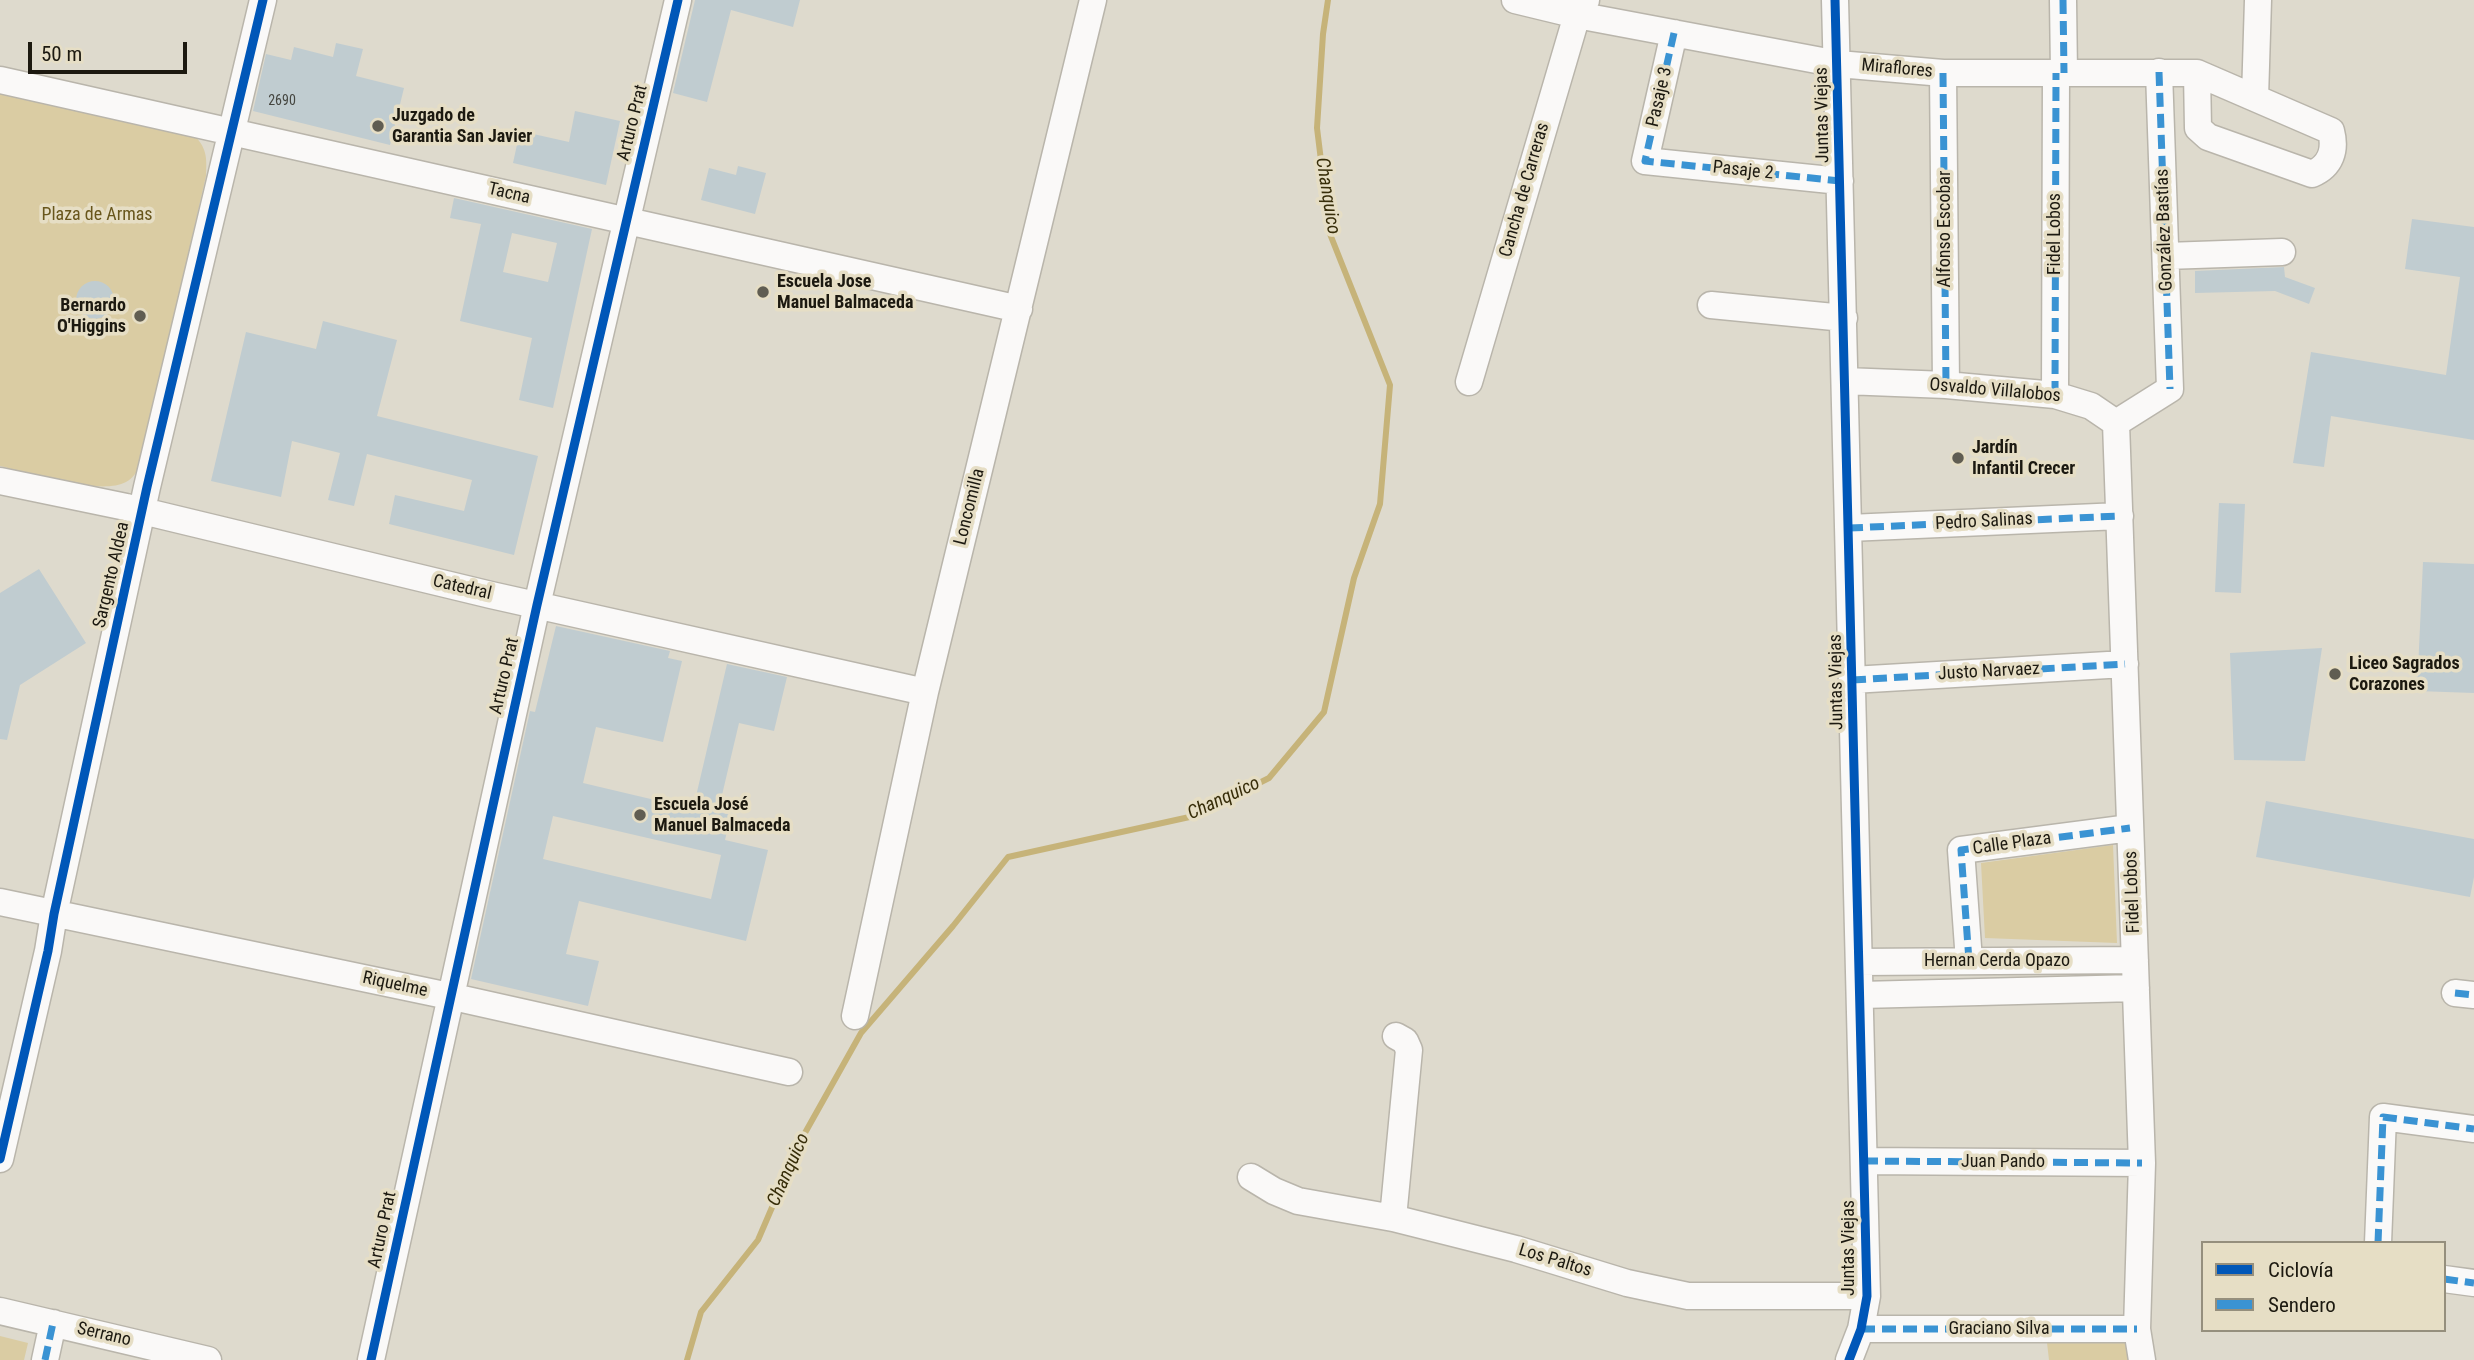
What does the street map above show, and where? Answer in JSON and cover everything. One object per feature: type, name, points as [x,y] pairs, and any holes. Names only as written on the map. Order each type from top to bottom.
[{"type":"street","name":"Sargento Aldea","points":[[0,1159],[48,951],[142,512],[263,0]]},
{"type":"street","name":"Arturo Prat","points":[[371,1360],[537,605],[678,0]]},
{"type":"street","name":"Loncomilla","points":[[855,1016],[925,692],[1093,0]]},
{"type":"street","name":"Juntas Viejas","points":[[1836,0],[1867,1296],[1861,1329],[1849,1360]]},
{"type":"street","name":"Fidel Lobos","points":[[2055,395],[2063,0]]},
{"type":"street","points":[[2255,98],[2258,0]]},
{"type":"street","name":"Miraflores","points":[[1524,1],[1582,7],[1674,33],[1838,64],[1943,73],[2197,73]]},
{"type":"street","name":"Cancha de Carreras","points":[[1469,382],[1582,7]]},
{"type":"street","name":"Pasaje 3","points":[[1646,161],[1674,33]]},
{"type":"street","name":"González Bastías","points":[[2116,424],[2170,390],[2159,72]]},
{"type":"street","name":"Alfonso Escobar","points":[[1943,73],[1946,385]]},
{"type":"street","points":[[2197,73],[2331,131],[2333,141],[2330,161],[2322,170],[2312,174],[2208,137],[2198,128],[2197,73]]},
{"type":"street","name":"Tacna","points":[[0,80],[1019,309]]},
{"type":"street","name":"Pasaje 2","points":[[1646,161],[1840,181]]},
{"type":"street","points":[[2166,256],[2282,252]]},
{"type":"street","points":[[1712,305],[1844,318]]},
{"type":"street","name":"Osvaldo Villalobos","points":[[1846,381],[1946,385],[2055,395],[2091,406],[2116,424]]},
{"type":"street","name":"Fidel Lobos","points":[[2116,424],[2142,1163],[2137,1329],[2141,1360]]},
{"type":"street","name":"Catedral","points":[[0,481],[925,692]]},
{"type":"street","name":"Pedro Salinas","points":[[1849,528],[2120,516]]},
{"type":"street","name":"Justo Narvaez","points":[[1853,680],[2124,664]]},
{"type":"street","name":"Calle Plaza","points":[[1969,961],[1961,850],[2130,828]]},
{"type":"street","name":"Riquelme","points":[[0,901],[449,996],[789,1072]]},
{"type":"street","name":"Hernan Cerda Opazo","points":[[1859,962],[2135,960]]},
{"type":"street","name":"Hernan Cerda Opazo","points":[[1861,995],[2136,988]]},
{"type":"street","points":[[1393,1218],[1409,1050],[1405,1041],[1396,1036]]},
{"type":"street","points":[[2378,1241],[2383,1117],[2474,1129]]},
{"type":"street","name":"Juan Pando","points":[[1864,1161],[2142,1163]]},
{"type":"street","name":"Los Paltos","points":[[1251,1177],[1298,1201],[1393,1218],[1516,1249],[1627,1283],[1688,1296],[1867,1296]]},
{"type":"street","points":[[2446,1279],[2474,1283]]},
{"type":"street","name":"Serrano","points":[[0,1311],[207,1360]]},
{"type":"street","points":[[45,1360],[53,1323]]},
{"type":"street","name":"Graciano Silva","points":[[1861,1329],[2137,1329]]},
{"type":"green space","name":"Plaza de Armas","points":[[0,93],[193,134],[205,153],[206,176],[140,465],[131,479],[114,486],[64,482],[0,466]]},
{"type":"green space","points":[[2113,845],[2117,943],[1985,938],[1981,863]]},
{"type":"green space","points":[[2046,1334],[2129,1337],[2133,1360],[2049,1360]]},
{"type":"green space","points":[[0,1336],[28,1343],[24,1360],[0,1360]]},
{"type":"building","points":[[695,0],[800,0],[793,27],[731,10],[707,102],[673,93]]},
{"type":"building","points":[[336,43],[363,49],[356,76],[404,88],[390,145],[253,111],[266,54],[291,60],[294,47],[333,57]]},
{"type":"building","points":[[575,111],[620,121],[606,185],[513,163],[520,131],[569,142]]},
{"type":"building","points":[[738,166],[766,173],[755,214],[701,200],[709,168],[736,175]]},
{"type":"building","points":[[454,198],[592,229],[553,408],[519,400],[532,338],[460,321],[481,224],[450,218]],"holes":[[[512,233],[557,243],[548,282],[503,272]]]},
{"type":"building","points":[[2412,219],[2474,227],[2474,440],[2331,416],[2324,467],[2293,463],[2311,352],[2446,375],[2460,277],[2405,269]]},
{"type":"building","points":[[2284,267],[2285,277],[2315,288],[2309,304],[2275,291],[2195,293],[2195,271]]},
{"type":"building","points":[[95,281],[109,286],[114,300],[109,314],[95,319],[81,314],[76,300],[81,286]]},
{"type":"building","points":[[323,321],[397,340],[377,416],[538,456],[514,555],[389,524],[395,495],[464,511],[472,480],[367,454],[354,506],[328,500],[340,453],[292,441],[281,497],[211,481],[246,332],[316,349]]},
{"type":"building","points":[[2219,503],[2245,504],[2241,593],[2215,592]]},
{"type":"building","points":[[2423,562],[2474,564],[2474,693],[2417,691]]},
{"type":"building","points":[[39,569],[86,643],[20,685],[7,740],[0,739],[0,593]]},
{"type":"building","points":[[556,626],[670,651],[668,658],[682,661],[663,742],[596,727],[583,783],[693,809],[727,664],[787,677],[774,731],[739,723],[718,812],[731,815],[725,840],[768,850],[746,941],[579,901],[566,954],[599,961],[588,1006],[471,979],[530,711],[535,712]],"holes":[[[553,816],[721,855],[711,899],[543,859]]]},
{"type":"building","points":[[2322,648],[2305,761],[2234,760],[2230,653]]},
{"type":"building","points":[[2266,801],[2474,839],[2474,877],[2470,897],[2256,857]]},
{"type":"waterway","name":"Chanquico","points":[[687,1360],[701,1312],[758,1240],[801,1140],[861,1033],[1008,857],[1194,816],[1269,778],[1324,712],[1354,578],[1380,504],[1390,385],[1330,234],[1317,128],[1328,0]]},
{"type":"marked path","points":[[2063,0],[2064,73]]},
{"type":"marked path","points":[[1674,33],[1645,161],[1840,181]]},
{"type":"marked path","points":[[2159,72],[2170,389]]},
{"type":"marked path","points":[[1943,73],[1946,385]]},
{"type":"marked path","points":[[2055,395],[2056,73]]},
{"type":"marked path","points":[[1849,528],[2120,516]]},
{"type":"marked path","points":[[1852,680],[2125,664]]},
{"type":"marked path","points":[[1969,961],[1961,850],[2130,828]]},
{"type":"marked path","points":[[2455,993],[2474,995]]},
{"type":"marked path","points":[[2378,1241],[2383,1117],[2474,1129]]},
{"type":"marked path","points":[[1864,1161],[2142,1163]]},
{"type":"marked path","points":[[2446,1279],[2474,1283]]},
{"type":"marked path","points":[[45,1360],[53,1323]]},
{"type":"marked path","points":[[1861,1329],[2137,1329]]},
{"type":"cycle path","points":[[0,1159],[48,951],[147,487],[263,0]]},
{"type":"cycle path","points":[[371,1360],[537,605],[678,0]]},
{"type":"cycle path","points":[[1835,0],[1867,1296],[1861,1329],[1849,1360]]},
{"type":"place","name":"Juzgado de Garantia San Javier","points":[[378,126]]},
{"type":"place","name":"Escuela Jose Manuel Balmaceda","points":[[763,292]]},
{"type":"place","name":"Bernardo O'Higgins","points":[[140,316]]},
{"type":"place","name":"Jardín Infantil Crecer","points":[[1958,458]]},
{"type":"place","name":"Liceo Sagrados Corazones","points":[[2335,674]]},
{"type":"place","name":"Escuela José Manuel Balmaceda","points":[[640,815]]}]
